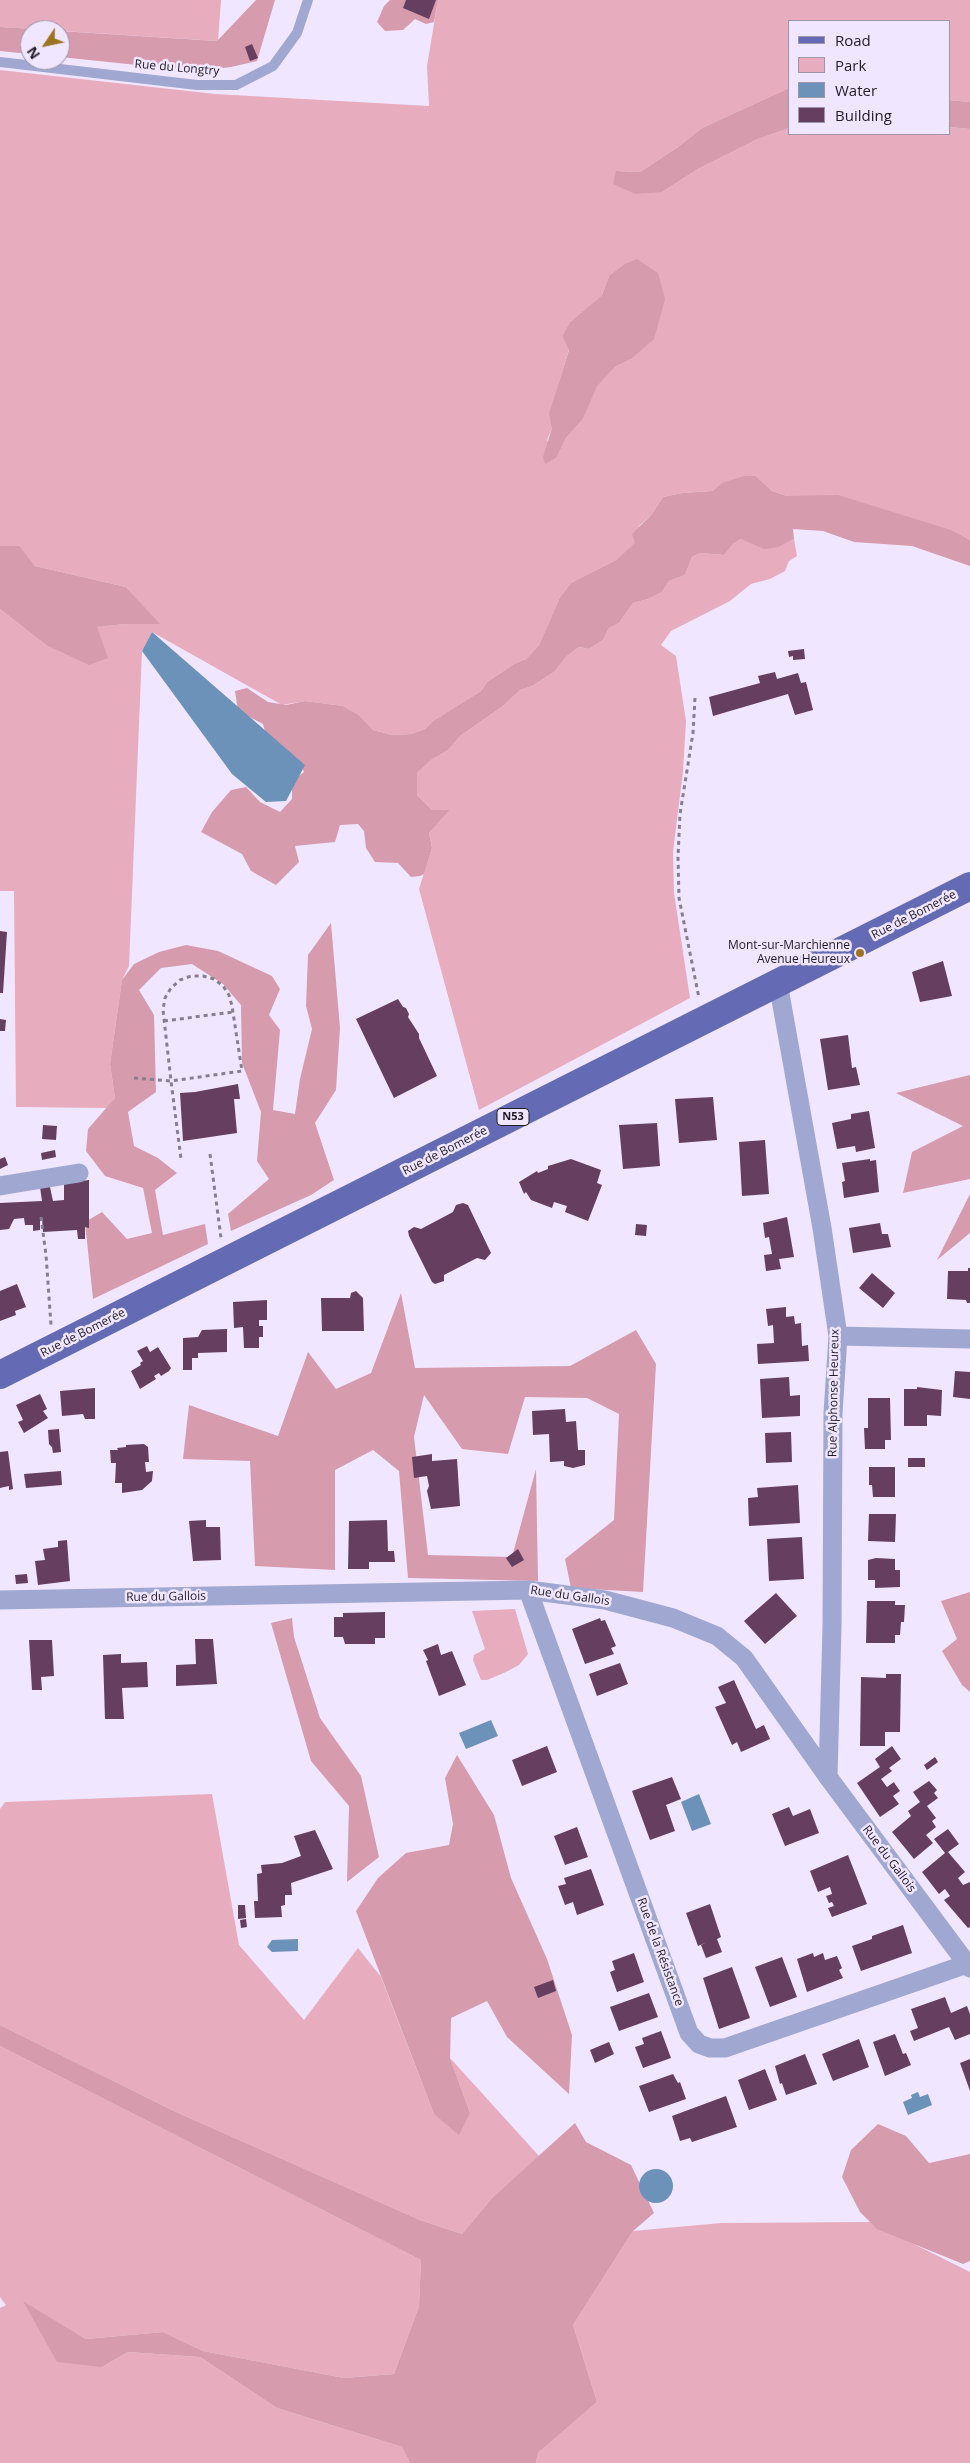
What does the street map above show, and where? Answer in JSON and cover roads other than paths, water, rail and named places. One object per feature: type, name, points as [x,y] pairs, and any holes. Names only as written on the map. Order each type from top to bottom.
[{"type":"main road","name":"Rue de Bomerée","points":[[0,1375],[970,886]]},
{"type":"street","name":"Rue Alphonse Heureux","points":[[778,984],[822,1228],[838,1336],[834,1413],[832,1626],[828,1777]]},
{"type":"street","points":[[0,1186],[79,1173]]},
{"type":"street","points":[[838,1336],[970,1338]]},
{"type":"street","name":"Rue du Gallois","points":[[0,1600],[528,1590],[605,1600],[673,1618],[716,1636],[744,1658],[828,1777],[969,1966]]},
{"type":"street","name":"Rue de la Résistance","points":[[528,1590],[689,2033],[699,2044],[710,2048],[725,2048],[969,1966]]},
{"type":"lane","name":"Rue du Longtry","points":[[0,62],[197,85],[236,85],[273,66],[297,32],[308,0]]},
{"type":"water","points":[[152,632],[305,765],[286,801],[266,802],[232,774],[142,651]]},
{"type":"water","points":[[491,1720],[498,1736],[466,1749],[459,1733]]},
{"type":"water","points":[[699,1794],[711,1824],[692,1831],[681,1802]]},
{"type":"water","points":[[298,1939],[298,1951],[272,1952],[267,1947],[272,1940]]},
{"type":"water","points":[[918,2092],[920,2097],[928,2094],[932,2105],[908,2115],[903,2102],[912,2098],[911,2095]]},
{"type":"water","points":[[656,2169],[668,2174],[673,2186],[668,2198],[656,2203],[644,2198],[639,2186],[644,2174]]},
{"type":"place","name":"Mont-sur-Marchienne Avenue Heureux","points":[[860,953]]}]
